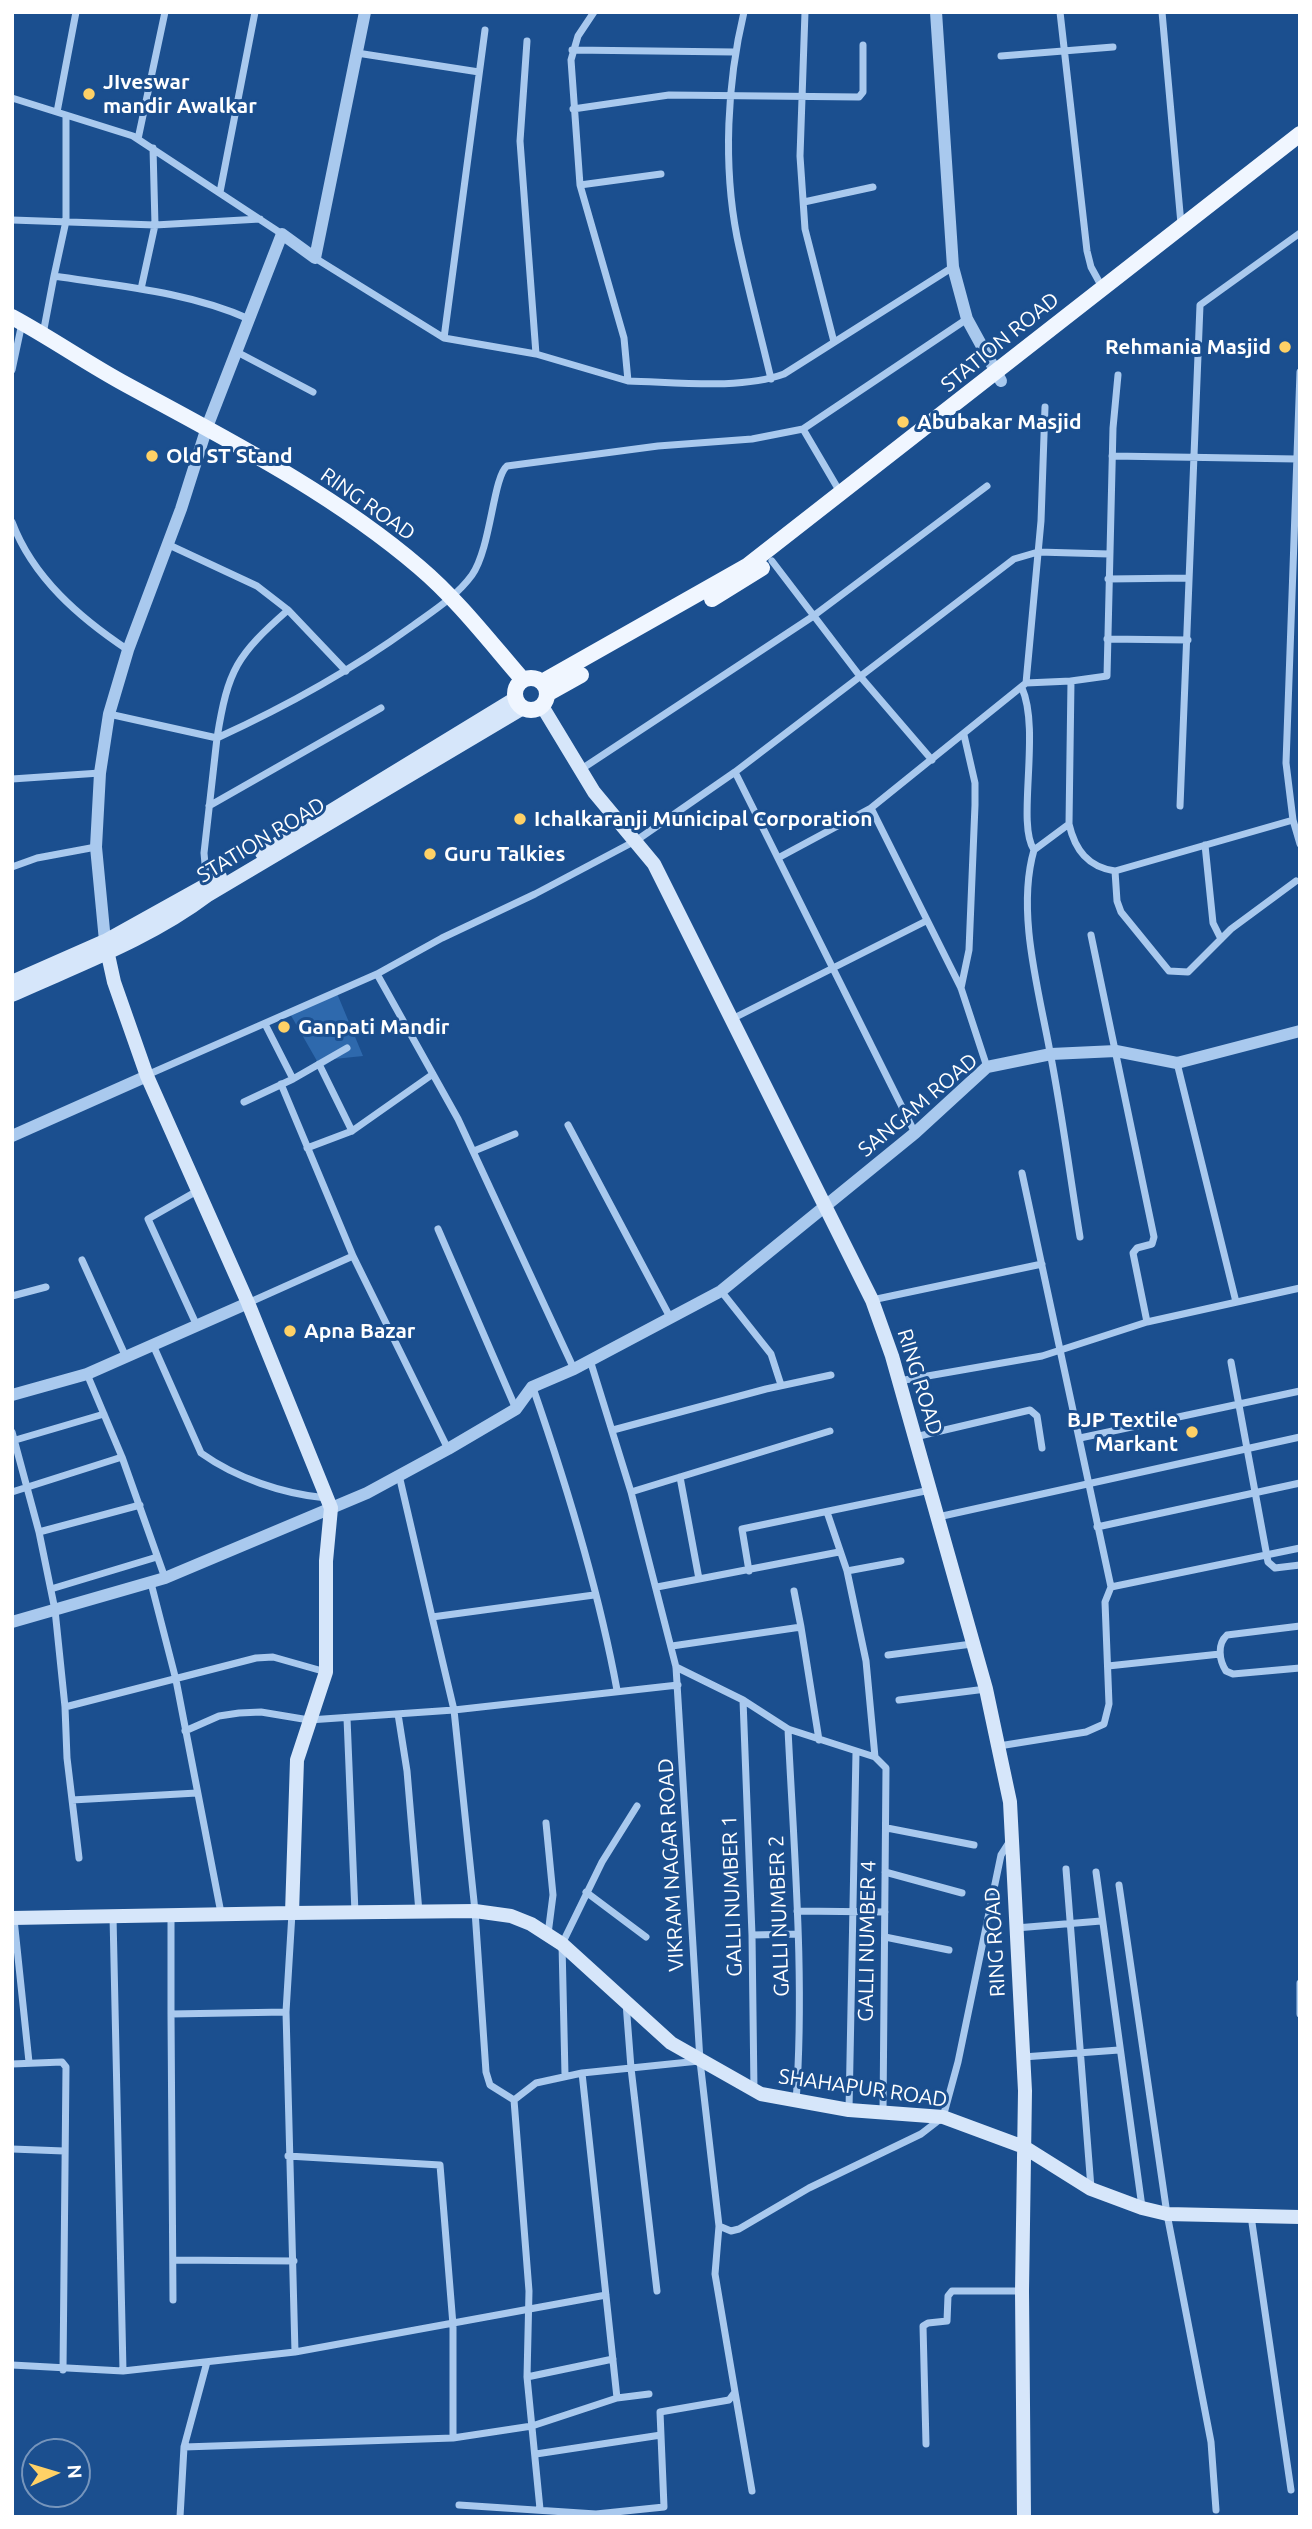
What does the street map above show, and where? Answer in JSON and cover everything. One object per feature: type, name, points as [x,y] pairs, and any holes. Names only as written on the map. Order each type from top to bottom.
[{"type":"main road","name":"STATION ROAD","points":[[544,694],[740,583],[772,561],[999,377],[1102,287],[1300,135]]},
{"type":"main road","name":"STATION ROAD","points":[[544,694],[564,673],[747,566],[999,377],[1300,145]]},
{"type":"main road","name":"RING ROAD","points":[[17,320],[354,514],[421,568],[452,598],[523,680]]},
{"type":"main road","points":[[530,678],[544,694],[530,710],[519,703],[518,685],[523,680],[530,678]]},
{"type":"main road","name":"RING ROAD","points":[[544,694],[580,771],[654,864],[729,1020],[872,1300],[899,1381],[986,1689],[1010,1802],[1023,2057],[1024,2517]]},
{"type":"main road","name":"STATION ROAD","points":[[12,995],[207,890],[519,703]]},
{"type":"main road","name":"STATION ROAD","points":[[12,982],[106,946]]},
{"type":"main road","points":[[106,946],[147,1076],[248,1303],[329,1503],[326,1672],[297,1760],[294,1783],[292,1913]]},
{"type":"main road","name":"SHAHAPUR ROAD","points":[[13,1919],[221,1913],[475,1911],[511,1916],[562,1944],[671,2043],[754,2091],[796,2103],[883,2114],[943,2117],[1024,2147],[1091,2189],[1142,2208],[1167,2214],[1300,2217]]},
{"type":"street","points":[[57,112],[76,12]]},
{"type":"street","points":[[138,139],[165,12]]},
{"type":"street","points":[[220,192],[255,12]]},
{"type":"street","points":[[314,258],[365,12]]},
{"type":"street","points":[[594,12],[572,50],[573,109],[580,185],[624,338],[628,381]]},
{"type":"street","points":[[744,12],[734,52],[730,153],[737,235],[771,379]]},
{"type":"street","points":[[805,12],[801,177],[805,229],[834,342]]},
{"type":"street","points":[[936,12],[953,267],[967,319],[999,377]]},
{"type":"street","points":[[1060,12],[1087,251],[1091,267],[1102,287]]},
{"type":"street","points":[[1162,12],[1181,228]]},
{"type":"street","points":[[444,338],[485,30]]},
{"type":"street","points":[[527,41],[520,141],[536,354]]},
{"type":"street","points":[[573,109],[669,95],[859,97],[863,92],[863,46]]},
{"type":"street","points":[[1001,57],[1113,47]]},
{"type":"street","points":[[572,50],[734,52]]},
{"type":"street","points":[[357,52],[479,72]]},
{"type":"street","points":[[12,98],[138,139],[261,219],[314,258],[444,338],[536,354],[628,381],[696,383],[771,379],[953,267]]},
{"type":"street","points":[[43,334],[66,221],[66,115]]},
{"type":"street","points":[[141,289],[155,225],[153,148]]},
{"type":"street","points":[[580,185],[661,174]]},
{"type":"street","points":[[804,202],[873,187]]},
{"type":"street","points":[[12,220],[155,225],[261,219]]},
{"type":"street","points":[[1180,806],[1200,305],[1300,233]]},
{"type":"street","points":[[106,946],[96,847],[100,774],[109,715],[128,650],[207,427],[282,234]]},
{"type":"street","points":[[54,276],[141,289],[222,307],[249,318]]},
{"type":"street","points":[[109,715],[217,738],[279,710],[346,671],[452,598],[472,575],[487,546],[499,479],[507,466],[658,446],[752,439],[803,429],[967,319]]},
{"type":"street","points":[[12,370],[17,320]]},
{"type":"street","points":[[237,352],[313,392]]},
{"type":"street","points":[[1300,372],[1286,763],[1293,820],[1300,844]]},
{"type":"street","points":[[778,858],[871,808],[1024,685],[1107,677],[1112,456],[1118,375]]},
{"type":"street","points":[[1045,407],[1038,552],[1024,685],[1031,723],[1029,826],[1034,850],[1030,871],[1029,947],[1051,1054],[1080,1237]]},
{"type":"street","points":[[803,429],[842,495]]},
{"type":"street","points":[[1112,456],[1297,459]]},
{"type":"street","points":[[580,771],[812,617],[987,486]]},
{"type":"street","points":[[12,522],[20,540],[49,584],[83,620],[128,650]]},
{"type":"street","points":[[166,544],[257,586],[288,610],[346,671]]},
{"type":"street","points":[[12,1136],[377,974],[442,938],[535,894],[637,840],[735,772],[1014,559],[1038,552],[1109,554]]},
{"type":"street","points":[[772,561],[812,617],[932,760]]},
{"type":"street","points":[[1108,579],[1189,578]]},
{"type":"street","points":[[207,890],[204,853],[217,738],[228,686],[237,663],[248,646],[288,610]]},
{"type":"street","points":[[1107,639],[1188,640]]},
{"type":"street","points":[[1071,681],[1069,824],[1073,844],[1088,860],[1102,869],[1115,871],[1293,820]]},
{"type":"street","points":[[209,806],[381,708]]},
{"type":"street","points":[[961,988],[969,950],[975,805],[975,783],[964,735]]},
{"type":"street","points":[[735,772],[915,1133]]},
{"type":"street","points":[[12,779],[100,774]]},
{"type":"street","points":[[871,808],[961,988],[987,1067]]},
{"type":"street","points":[[1034,850],[1069,824]]},
{"type":"street","points":[[1205,845],[1213,923],[1221,939]]},
{"type":"street","points":[[12,867],[37,858],[96,847]]},
{"type":"street","points":[[1115,871],[1116,901],[1121,912],[1169,971],[1188,972],[1221,939],[1296,881]]},
{"type":"street","points":[[729,1020],[926,920]]},
{"type":"street","points":[[1091,935],[1154,1237],[1152,1244],[1137,1248],[1133,1253],[1147,1322]]},
{"type":"street","points":[[377,974],[474,1152],[574,1369]]},
{"type":"street","points":[[265,1024],[293,1079]]},
{"type":"street","name":"SANGAM ROAD","points":[[532,1387],[671,1320],[721,1291],[915,1133],[987,1067],[1051,1054],[1116,1051],[1177,1063],[1300,1031]]},
{"type":"street","points":[[244,1102],[293,1079],[347,1048]]},
{"type":"street","points":[[1177,1063],[1236,1302]]},
{"type":"street","points":[[319,1064],[352,1131]]},
{"type":"street","points":[[307,1147],[352,1131],[433,1074]]},
{"type":"street","points":[[281,1084],[353,1256],[448,1449]]},
{"type":"street","points":[[568,1125],[671,1320]]},
{"type":"street","points":[[474,1152],[514,1134]]},
{"type":"street","points":[[999,1746],[1098,1728],[1108,1718],[1104,1602],[1111,1587],[1088,1486],[1062,1349],[1022,1173]]},
{"type":"street","points":[[197,1191],[148,1219],[198,1327]]},
{"type":"street","points":[[438,1229],[516,1409]]},
{"type":"street","points":[[12,1395],[87,1374],[353,1256]]},
{"type":"street","points":[[82,1260],[125,1355]]},
{"type":"street","points":[[872,1300],[1042,1264]]},
{"type":"street","points":[[12,1296],[46,1287]]},
{"type":"street","points":[[899,1381],[1042,1356],[1147,1322],[1300,1288]]},
{"type":"street","points":[[721,1291],[771,1354],[781,1385]]},
{"type":"street","points":[[152,1345],[201,1453],[215,1463],[285,1492],[329,1503]]},
{"type":"street","name":"VIKRAM NAGAR ROAD","points":[[590,1359],[631,1492],[676,1667],[699,2061],[719,2226],[715,2274],[752,2491]]},
{"type":"street","points":[[1231,1362],[1268,1562],[1275,1568],[1300,1565]]},
{"type":"street","points":[[87,1374],[122,1457],[165,1578]]},
{"type":"street","points":[[613,1430],[781,1385],[831,1375]]},
{"type":"street","points":[[12,1622],[165,1578],[329,1503],[399,1475],[516,1409],[532,1387]]},
{"type":"street","points":[[532,1387],[562,1471],[594,1595],[605,1626],[617,1690]]},
{"type":"street","points":[[1080,1438],[1300,1391]]},
{"type":"street","points":[[915,1437],[1030,1410],[1037,1416],[1042,1448]]},
{"type":"street","points":[[79,1858],[55,1610],[39,1532],[13,1438],[104,1414]]},
{"type":"street","points":[[631,1492],[830,1431]]},
{"type":"street","points":[[937,1518],[1300,1437]]},
{"type":"street","points":[[12,1492],[122,1457]]},
{"type":"street","points":[[399,1475],[454,1710],[475,1911],[486,2072],[490,2085],[514,2100]]},
{"type":"street","points":[[680,1477],[699,1579]]},
{"type":"street","points":[[1097,1527],[1300,1483]]},
{"type":"street","points":[[749,1571],[742,1529],[930,1490]]},
{"type":"street","points":[[39,1532],[140,1505]]},
{"type":"street","points":[[676,1667],[743,1700],[788,1729],[875,1757],[866,1661],[847,1571],[827,1512]]},
{"type":"street","points":[[1111,1587],[1300,1548]]},
{"type":"street","points":[[657,1587],[839,1552]]},
{"type":"street","points":[[51,1589],[157,1556]]},
{"type":"street","points":[[847,1571],[901,1561]]},
{"type":"street","points":[[151,1583],[176,1680],[221,1913]]},
{"type":"street","points":[[794,1591],[819,1740]]},
{"type":"street","points":[[432,1617],[594,1595]]},
{"type":"street","points":[[1300,1626],[1227,1635],[1223,1639],[1220,1654],[1226,1671],[1233,1674],[1300,1668]]},
{"type":"street","points":[[672,1646],[801,1627]]},
{"type":"street","points":[[888,1655],[972,1644]]},
{"type":"street","points":[[1108,1666],[1220,1654]]},
{"type":"street","points":[[65,1707],[256,1658],[273,1657],[326,1672]]},
{"type":"street","points":[[186,1731],[219,1716],[239,1713],[261,1712],[309,1720],[347,1718],[454,1710],[678,1685]]},
{"type":"street","points":[[899,1700],[986,1689]]},
{"type":"street","name":"GALLI NUMBER 1","points":[[743,1700],[752,1935],[754,2091]]},
{"type":"street","points":[[398,1714],[407,1771],[419,1913]]},
{"type":"street","points":[[347,1718],[355,1914]]},
{"type":"street","name":"GALLI NUMBER 2","points":[[788,1729],[798,1934],[800,2045],[796,2103]]},
{"type":"street","points":[[849,2110],[850,1911],[856,1752]]},
{"type":"street","name":"GALLI NUMBER 4","points":[[875,1757],[886,1768],[883,2114]]},
{"type":"street","points":[[72,1800],[197,1793]]},
{"type":"street","points":[[565,2075],[562,1944],[586,1892],[637,1806]]},
{"type":"street","points":[[546,1823],[553,1895],[548,1934]]},
{"type":"street","points":[[887,1828],[974,1845]]},
{"type":"street","points":[[719,2226],[731,2231],[738,2229],[809,2188],[921,2134],[943,2117],[958,2062],[1001,1855],[1011,1839]]},
{"type":"street","points":[[1066,1869],[1091,2189]]},
{"type":"street","points":[[885,1872],[962,1893]]},
{"type":"street","points":[[1096,1872],[1142,2208]]},
{"type":"street","points":[[1119,1885],[1167,2214],[1212,2442],[1216,2510]]},
{"type":"street","points":[[586,1892],[646,1937]]},
{"type":"street","points":[[797,1911],[885,1912]]},
{"type":"street","points":[[292,1913],[286,2012],[295,2352]]},
{"type":"street","points":[[113,1916],[123,2371]]},
{"type":"street","points":[[171,1916],[173,2300]]},
{"type":"street","points":[[13,1919],[29,2062]]},
{"type":"street","points":[[1016,1928],[1101,1921]]},
{"type":"street","points":[[752,1935],[798,1934]]},
{"type":"street","points":[[885,1937],[949,1950]]},
{"type":"street","points":[[1300,1983],[1300,2014]]},
{"type":"street","points":[[625,2003],[657,2291]]},
{"type":"street","points":[[172,2014],[286,2012]]},
{"type":"street","points":[[1023,2057],[1119,2050]]},
{"type":"street","points":[[514,2100],[536,2082],[565,2075],[699,2061]]},
{"type":"street","points":[[12,2064],[62,2062],[66,2067],[63,2370]]},
{"type":"street","points":[[582,2073],[617,2398]]},
{"type":"street","points":[[514,2100],[529,2308],[527,2377],[540,2509]]},
{"type":"street","points":[[12,2149],[64,2151]]},
{"type":"street","points":[[288,2157],[440,2165],[453,2325],[453,2438]]},
{"type":"street","points":[[1251,2215],[1291,2490]]},
{"type":"street","points":[[173,2260],[294,2261]]},
{"type":"street","points":[[926,2444],[923,2326],[947,2321],[948,2296],[952,2291],[1022,2291]]},
{"type":"street","points":[[12,2365],[63,2370],[123,2371],[295,2352],[606,2295]]},
{"type":"street","points":[[527,2377],[613,2360]]},
{"type":"street","points":[[180,2513],[184,2447],[207,2362]]},
{"type":"street","points":[[459,2505],[596,2514],[664,2507],[660,2412],[729,2400],[735,2392]]},
{"type":"street","points":[[184,2447],[453,2438],[532,2426],[617,2398],[649,2394]]},
{"type":"street","points":[[536,2454],[661,2435]]},
{"type":"shaded area","points":[[336,991],[363,1056],[334,1059],[321,1068],[289,1012]]},
{"type":"place","name":"JIveswar mandir Awalkar","points":[[89,94]]},
{"type":"place","name":"Rehmania Masjid","points":[[1285,347]]},
{"type":"place","name":"Abubakar Masjid","points":[[903,422]]},
{"type":"place","name":"Old ST Stand","points":[[152,456]]},
{"type":"place","name":"Ichalkaranji Municipal Corporation","points":[[520,819]]},
{"type":"place","name":"Guru Talkies","points":[[430,854]]},
{"type":"place","name":"Ganpati Mandir","points":[[284,1027]]},
{"type":"place","name":"Apna Bazar","points":[[290,1331]]},
{"type":"place","name":"BJP Textile Markant","points":[[1192,1432]]}]
